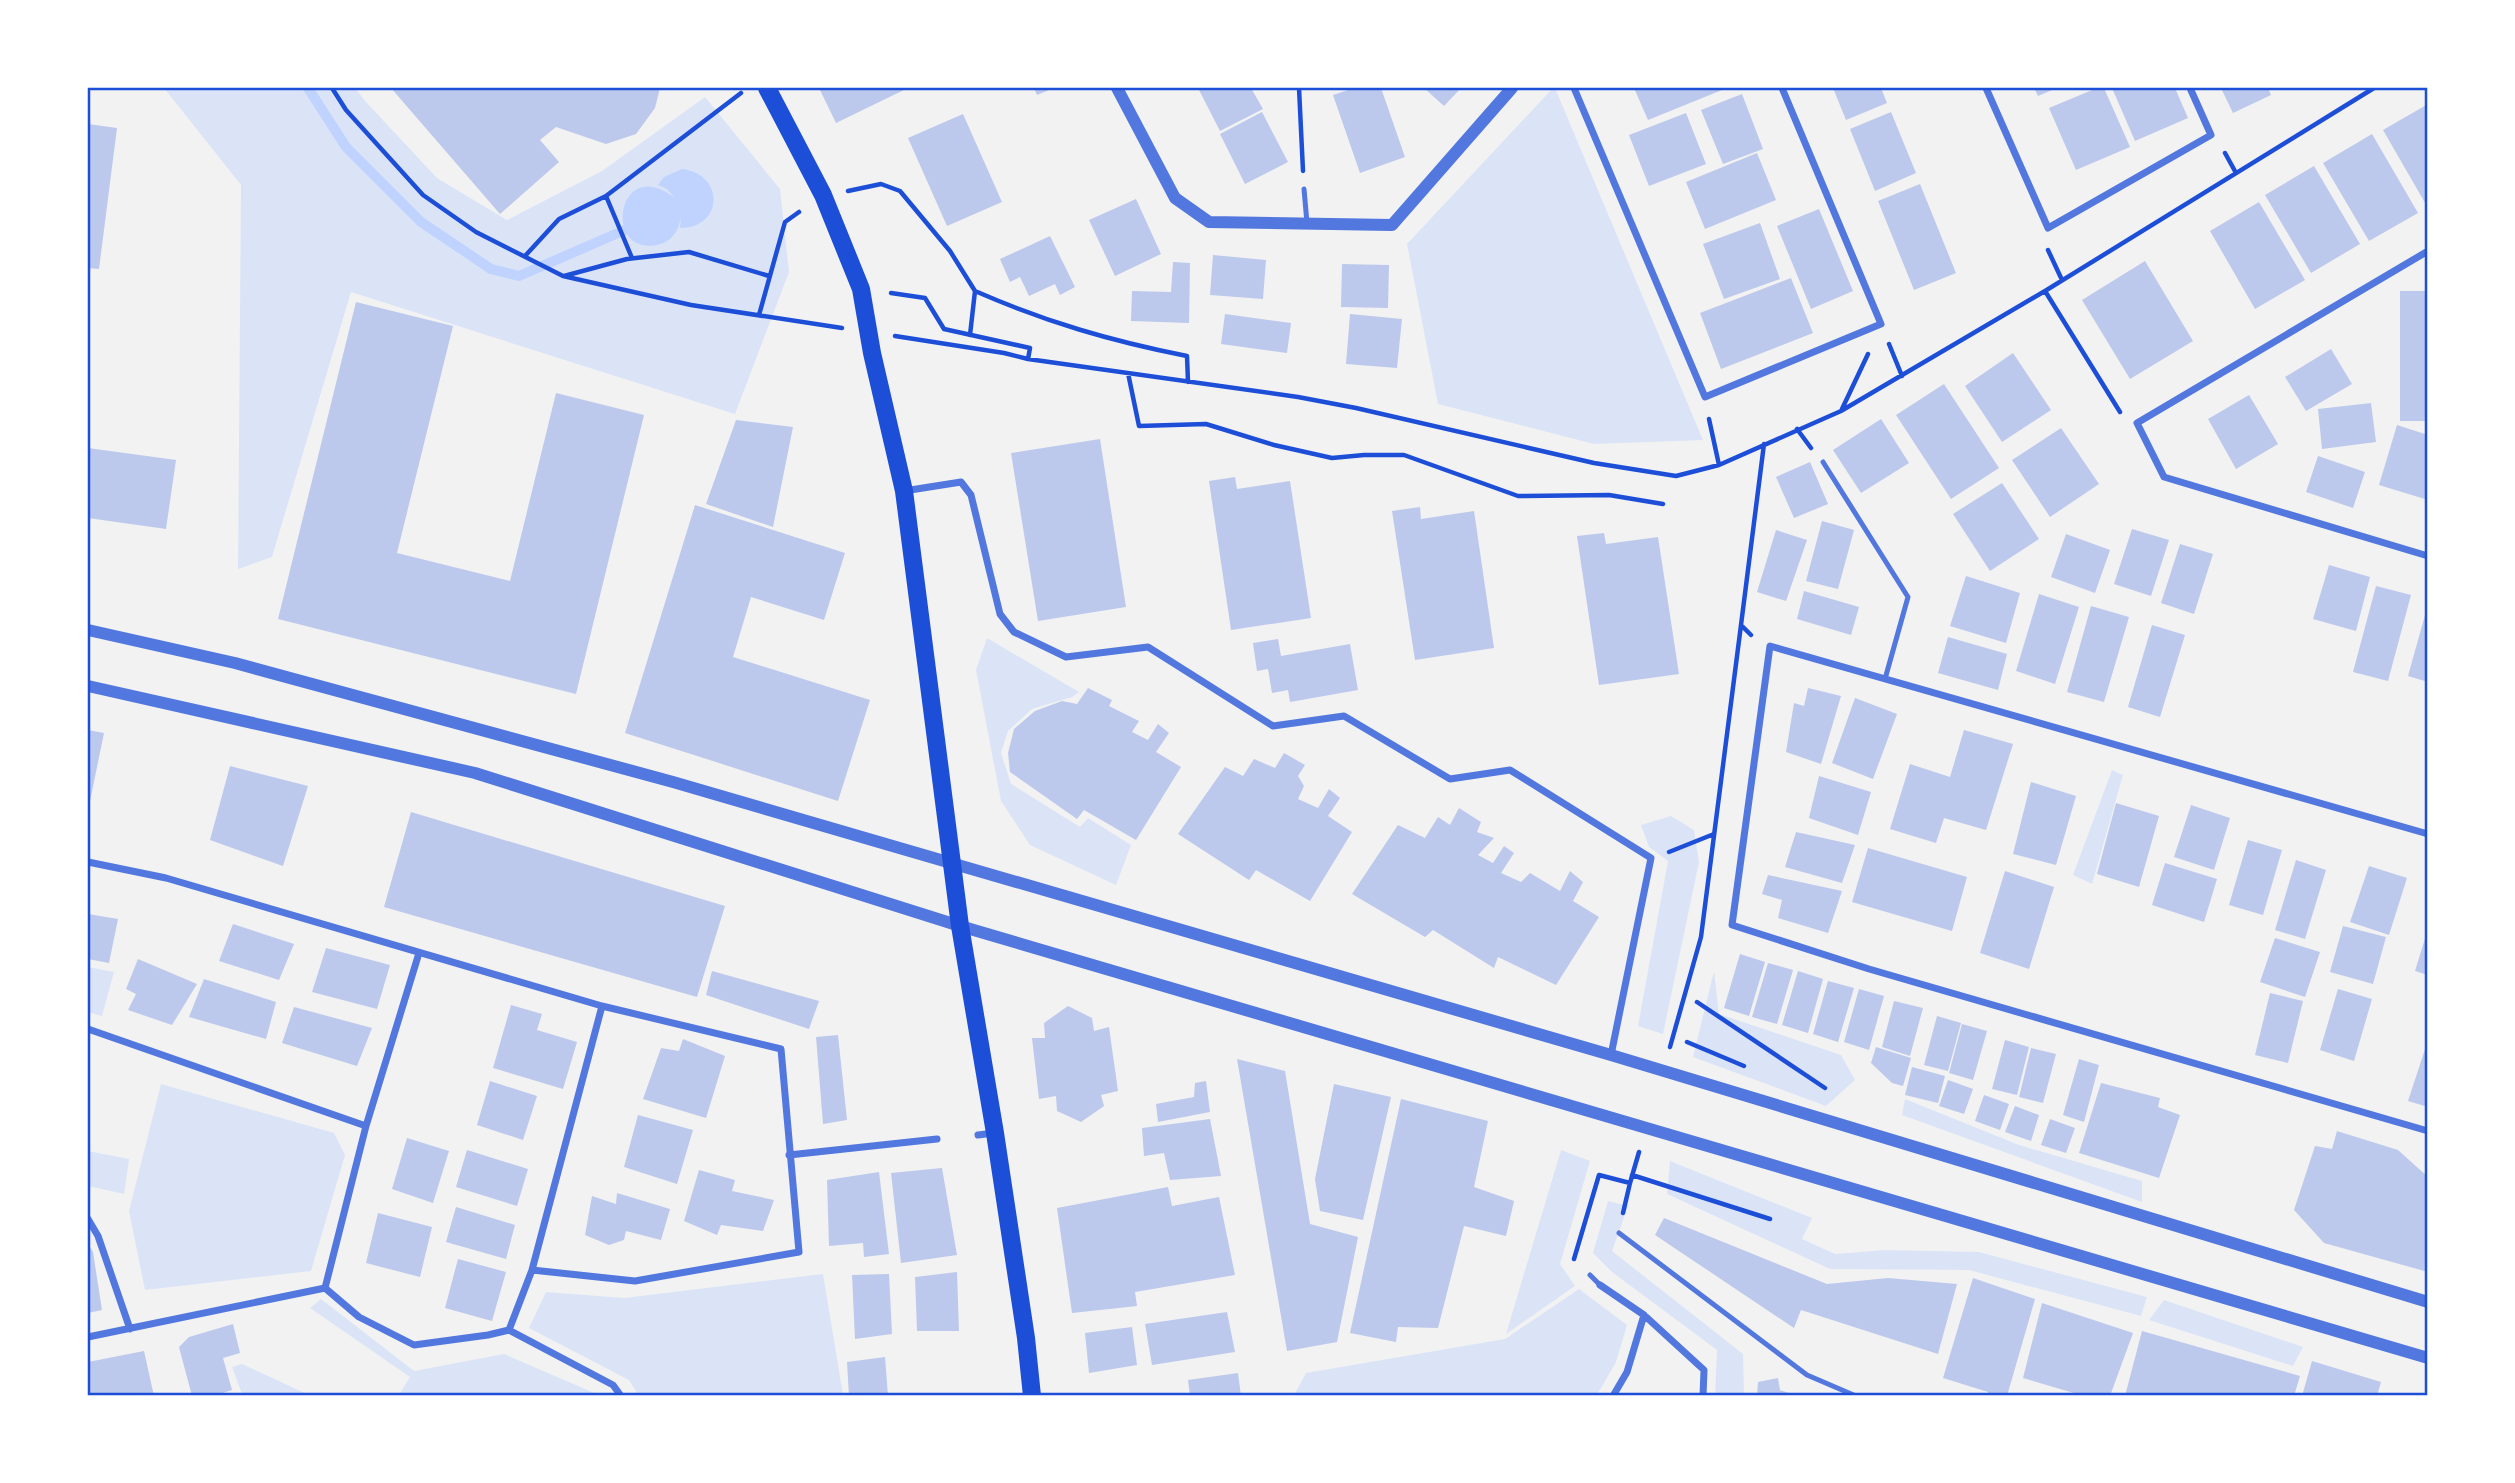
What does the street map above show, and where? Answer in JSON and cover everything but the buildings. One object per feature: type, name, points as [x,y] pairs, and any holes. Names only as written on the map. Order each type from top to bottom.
[{"type":"main road","points":[[766,88],[823,195],[861,289],[872,353],[904,491],[986,1134],[1026,1338],[1032,1395]]},
{"type":"street","points":[[1117,88],[1175,198],[1209,222],[1392,225],[1512,88]]},
{"type":"street","points":[[1574,88],[1705,397],[1881,324],[1782,88]]},
{"type":"street","points":[[1986,88],[2048,228],[2211,135],[2190,88]]},
{"type":"street","points":[[2427,251],[2137,424],[2164,477],[2427,556]]},
{"type":"street","points":[[904,491],[961,482],[971,495],[1000,614],[1014,632],[1066,657],[1148,647],[1273,726],[1344,716],[1450,779],[1510,770],[1651,858],[1611,1055]]},
{"type":"street","points":[[88,630],[235,663],[673,782],[1611,1055],[2427,1302]]},
{"type":"street","points":[[2427,834],[1770,646],[1732,925],[1870,969],[2427,1131]]},
{"type":"street","points":[[88,686],[475,773],[960,926],[2427,1358]]},
{"type":"street","points":[[88,862],[166,878],[602,1006],[781,1049],[799,1252],[635,1281],[532,1270]]},
{"type":"street","points":[[325,1288],[366,1126],[419,953]]},
{"type":"street","points":[[509,1330],[532,1270],[602,1006]]},
{"type":"street","points":[[88,1029],[366,1126]]},
{"type":"street","points":[[789,1155],[937,1139]]},
{"type":"street","points":[[88,1219],[98,1236],[130,1329]]},
{"type":"street","points":[[1600,1285],[1644,1315],[1704,1370],[1703,1395]]},
{"type":"street","points":[[88,1337],[325,1288]]},
{"type":"street","points":[[325,1288],[359,1317],[414,1345],[509,1330],[613,1385],[621,1395]]},
{"type":"street","points":[[1613,1395],[1627,1372],[1644,1315]]},
{"type":"lane","points":[[1304,189],[1307,223]]},
{"type":"lane","points":[[1823,463],[1908,597],[1885,680]]},
{"type":"lane","points":[[1619,1233],[1807,1375],[1856,1395]]},
{"type":"lane","points":[[1590,1275],[1600,1285]]},
{"type":"path","points":[[332,88],[346,110],[423,195],[476,232],[563,276],[691,304]]},
{"type":"path","points":[[525,256],[559,219],[606,197],[748,88]]},
{"type":"path","points":[[1298,88],[1304,189]]},
{"type":"path","points":[[1004,353],[1028,359],[1298,397],[1594,463],[1676,476],[1718,465],[1841,411],[2045,291],[2374,88]]},
{"type":"path","points":[[823,195],[881,184],[900,191],[950,251],[975,291],[1031,316],[1124,344],[1187,356],[1188,382]]},
{"type":"path","points":[[606,197],[632,258]]},
{"type":"path","points":[[759,315],[785,222]]},
{"type":"path","points":[[2048,228],[2048,252],[2062,280]]},
{"type":"path","points":[[563,276],[632,258],[690,251],[769,276]]},
{"type":"path","points":[[861,289],[925,299],[944,329],[1030,348],[1028,359]]},
{"type":"path","points":[[970,335],[975,291]]},
{"type":"path","points":[[2045,291],[2118,410],[2137,424]]},
{"type":"path","points":[[1881,324],[1902,376]]},
{"type":"path","points":[[1841,411],[1881,324]]},
{"type":"path","points":[[1128,373],[1139,426],[1206,424],[1274,445],[1332,458],[1404,455],[1518,496],[1609,495],[1663,504]]},
{"type":"path","points":[[1705,397],[1718,465]]},
{"type":"path","points":[[1674,1035],[1701,937],[1764,444]]},
{"type":"path","points":[[1741,625],[1770,646]]},
{"type":"path","points":[[1651,858],[1714,834]]},
{"type":"path","points":[[1697,1002],[1825,1088]]},
{"type":"path","points":[[1687,1042],[1751,1069]]},
{"type":"path","points":[[1590,1275],[1574,1260],[1599,1175],[1630,1183]]},
{"type":"path","points":[[1619,1233],[1632,1175],[1770,1219]]},
{"type":"shaded area","points":[[164,88],[355,88],[437,178],[507,220],[602,171],[705,97],[780,189],[789,272],[735,414],[351,292],[272,557],[238,569],[241,185]]},
{"type":"shaded area","points":[[1553,88],[1703,440],[1594,444],[1438,404],[1407,244]]},
{"type":"shaded area","points":[[987,638],[1079,692],[1072,697],[1032,709],[1008,731],[1001,753],[1011,784],[1080,827],[1088,818],[1131,845],[1116,885],[1030,845],[1001,801],[976,670]]},
{"type":"shaded area","points":[[2112,770],[2123,775],[2092,884],[2073,875]]},
{"type":"shaded area","points":[[1671,816],[1694,830],[1699,862],[1663,1034],[1638,1026],[1668,861],[1649,847],[1641,825]]},
{"type":"shaded area","points":[[88,967],[114,972],[102,1016],[88,1012]]},
{"type":"shaded area","points":[[1714,971],[1719,1014],[1841,1055],[1855,1080],[1826,1106],[1693,1057]]},
{"type":"shaded area","points":[[161,1084],[334,1133],[345,1155],[311,1271],[145,1290],[129,1211]]},
{"type":"shaded area","points":[[1905,1099],[2019,1145],[2142,1181],[2142,1202],[1902,1115]]},
{"type":"shaded area","points":[[1561,1150],[1590,1161],[1560,1264],[1575,1286],[1506,1334]]},
{"type":"shaded area","points":[[88,1151],[129,1159],[124,1194],[88,1186]]},
{"type":"shaded area","points":[[1670,1161],[1812,1218],[1802,1239],[1835,1254],[1885,1250],[1979,1252],[2147,1297],[2141,1316],[1969,1270],[1830,1269],[1667,1194]]},
{"type":"shaded area","points":[[1608,1201],[1628,1206],[1612,1251],[1743,1354],[1744,1395],[1715,1395],[1717,1350],[1612,1272],[1593,1253]]},
{"type":"shaded area","points":[[823,1274],[843,1395],[638,1395],[629,1380],[529,1328],[546,1292],[624,1298]]},
{"type":"shaded area","points":[[1579,1289],[1627,1325],[1616,1362],[1597,1395],[1294,1395],[1306,1373],[1505,1339]]},
{"type":"shaded area","points":[[321,1299],[414,1371],[504,1354],[599,1395],[399,1395],[410,1377],[310,1308]]},
{"type":"shaded area","points":[[2164,1300],[2303,1347],[2293,1366],[2149,1320]]},
{"type":"shaded area","points":[[242,1364],[309,1395],[240,1395],[242,1394],[232,1367]]},
{"type":"water","points":[[682,169],[696,173],[706,180],[712,190],[714,200],[705,219],[694,226],[680,228],[681,218],[674,235],[662,244],[640,244],[628,236],[623,223],[629,196],[640,188],[655,188],[675,198],[667,189],[658,185],[664,177]]},
{"type":"waterway","points":[[308,88],[346,147],[421,222],[491,269],[519,276],[625,230]]}]
